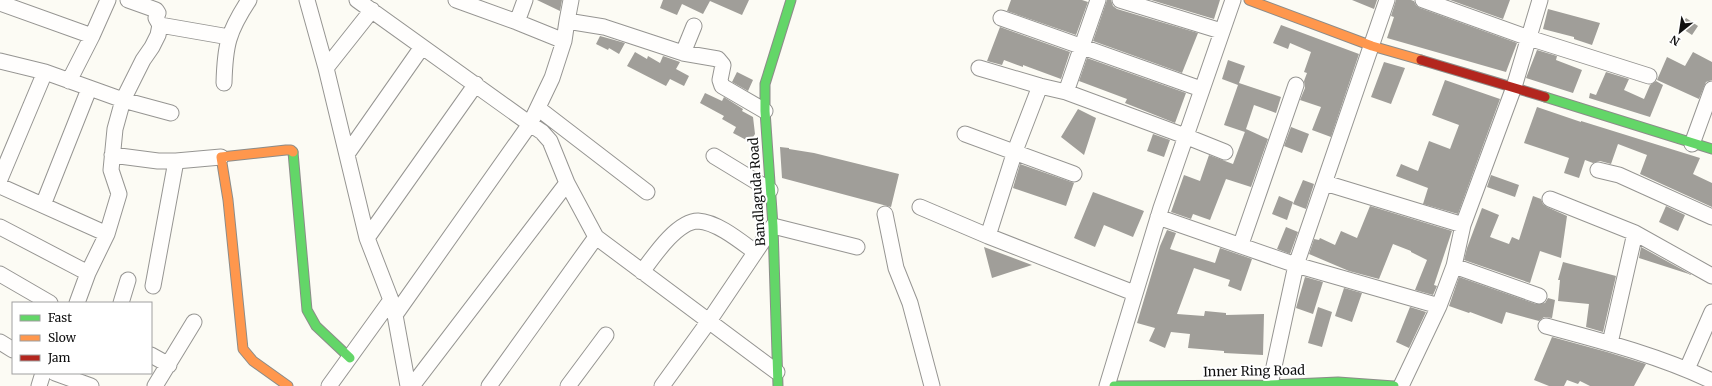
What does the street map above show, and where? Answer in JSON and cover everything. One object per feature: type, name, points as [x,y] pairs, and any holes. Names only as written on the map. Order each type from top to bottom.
[{"type":"main road","name":"Bandlaguda Road","points":[[777,379],[773,226],[765,111],[765,84],[791,0]]},
{"type":"main road","points":[[1250,0],[1372,46],[1514,87],[1692,144],[1712,149]]},
{"type":"main road","points":[[288,386],[273,382],[243,349],[228,200],[221,157],[286,150],[291,150],[293,153],[307,310],[316,326],[350,358]]},
{"type":"main road","name":"Inner Ring Road","points":[[1114,386],[1270,385],[1338,382],[1394,386]]},
{"type":"street","points":[[69,81],[92,36],[108,0]]},
{"type":"street","points":[[77,302],[88,272],[107,234],[120,194],[111,170],[115,129],[123,100],[143,60],[158,35],[160,25],[156,18],[158,13],[156,10],[128,0]]},
{"type":"street","points":[[224,83],[225,55],[232,27],[249,0]]},
{"type":"street","points":[[307,0],[326,68],[367,238],[391,300],[395,315],[408,386]]},
{"type":"street","points":[[357,0],[547,136],[567,183],[596,237],[708,321],[777,379]]},
{"type":"street","points":[[456,0],[564,41]]},
{"type":"street","points":[[517,22],[525,0]]},
{"type":"street","points":[[395,315],[530,124],[539,108],[552,78],[564,41],[571,0]]},
{"type":"street","points":[[1066,92],[1098,0]]},
{"type":"street","points":[[1120,0],[1221,31]]},
{"type":"street","points":[[1107,386],[1158,217],[1221,31],[1233,0]]},
{"type":"street","points":[[1270,385],[1296,265],[1387,0]]},
{"type":"street","points":[[1423,0],[1529,38],[1649,76]]},
{"type":"street","points":[[1401,386],[1439,306],[1454,266],[1464,225],[1514,87],[1540,0]]},
{"type":"street","points":[[0,3],[92,36]]},
{"type":"street","points":[[326,68],[372,10]]},
{"type":"street","points":[[1001,18],[1202,89]]},
{"type":"street","points":[[567,21],[604,27],[683,53],[718,59],[722,65],[720,80],[722,86],[765,111]]},
{"type":"street","points":[[160,25],[229,37]]},
{"type":"street","points":[[683,53],[694,26]]},
{"type":"street","points":[[347,154],[422,47]]},
{"type":"street","points":[[0,61],[45,72],[89,89],[171,113]]},
{"type":"street","points":[[979,68],[1066,92],[1225,152]]},
{"type":"street","points":[[0,179],[45,72]]},
{"type":"street","points":[[367,238],[476,84]]},
{"type":"street","points":[[1241,244],[1296,85]]},
{"type":"street","points":[[988,236],[1014,151],[1040,86]]},
{"type":"street","points":[[43,205],[89,89]]},
{"type":"street","points":[[1692,144],[1712,89]]},
{"type":"street","points":[[539,108],[647,192]]},
{"type":"street","points":[[965,134],[1074,174]]},
{"type":"street","points":[[112,155],[158,162],[221,157]]},
{"type":"street","points":[[714,156],[770,190]]},
{"type":"street","points":[[152,286],[176,161]]},
{"type":"street","points":[[1598,170],[1619,175],[1712,217]]},
{"type":"street","points":[[412,386],[567,183]]},
{"type":"street","points":[[1325,183],[1464,225]]},
{"type":"street","points":[[0,186],[107,234]]},
{"type":"street","points":[[1550,199],[1634,233],[1712,276]]},
{"type":"street","points":[[920,207],[988,236],[1134,293]]},
{"type":"street","points":[[885,214],[896,268],[910,303],[932,386]]},
{"type":"street","points":[[1158,217],[1241,244],[1296,265],[1439,306]]},
{"type":"street","points":[[642,272],[667,240],[680,228],[697,221],[713,225],[735,237],[755,252]]},
{"type":"street","points":[[662,386],[773,226],[857,247]]},
{"type":"street","points":[[0,227],[88,272]]},
{"type":"street","points":[[1610,344],[1634,233]]},
{"type":"street","points":[[489,386],[596,237]]},
{"type":"street","points":[[1454,266],[1538,296]]},
{"type":"street","points":[[2,280],[48,302]]},
{"type":"street","points":[[122,302],[128,280]]},
{"type":"street","points":[[329,386],[391,300]]},
{"type":"street","points":[[1687,369],[1712,312]]},
{"type":"street","points":[[155,386],[194,322]]},
{"type":"street","points":[[1546,326],[1610,344],[1687,369],[1712,381]]},
{"type":"street","points":[[568,386],[606,335]]},
{"type":"street","points":[[0,342],[12,349]]},
{"type":"street","points":[[152,356],[169,364]]},
{"type":"street","points":[[39,386],[43,374]]},
{"type":"street","points":[[58,374],[91,386]]},
{"type":"building","points":[[537,0],[562,0],[560,11]]},
{"type":"building","points":[[663,0],[749,0],[742,15],[710,1],[703,14],[682,4],[677,15],[660,8]]},
{"type":"building","points":[[1011,0],[1082,0],[1088,2],[1076,35],[1007,11]]},
{"type":"building","points":[[1107,0],[1111,0],[1113,6],[1117,9],[1198,33],[1182,73],[1093,41]]},
{"type":"building","points":[[1151,0],[1220,0],[1214,19]]},
{"type":"building","points":[[1352,0],[1377,0],[1374,9]]},
{"type":"building","points":[[1396,0],[1414,1],[1420,8],[1517,43],[1506,72],[1387,38],[1394,17],[1391,16]]},
{"type":"building","points":[[1450,0],[1510,0],[1503,19]]},
{"type":"building","points":[[1548,9],[1600,23],[1592,45],[1574,39],[1574,37],[1543,29]]},
{"type":"building","points":[[1686,18],[1698,26],[1692,35],[1680,27]]},
{"type":"building","points":[[1281,25],[1359,54],[1331,137],[1312,130],[1321,107],[1300,100],[1305,88],[1304,81],[1307,73],[1304,72],[1311,52],[1290,43],[1288,49],[1273,43]]},
{"type":"building","points":[[1000,27],[1070,52],[1061,79],[1023,65],[1023,67],[1004,60],[1002,65],[987,61]]},
{"type":"building","points":[[600,36],[625,43],[619,54],[609,48],[608,50],[596,44]]},
{"type":"building","points":[[1537,50],[1557,56],[1556,60],[1582,70],[1573,93],[1526,78]]},
{"type":"building","points":[[635,52],[647,59],[648,56],[660,63],[663,56],[680,62],[676,69],[689,76],[684,86],[670,79],[666,86],[627,66]]},
{"type":"building","points":[[1693,52],[1712,62],[1712,80],[1706,82],[1699,99],[1657,80],[1667,57],[1685,66]]},
{"type":"building","points":[[1087,58],[1186,93],[1175,123],[1125,103],[1127,99],[1079,81]]},
{"type":"building","points":[[1228,60],[1245,66],[1239,83],[1281,97],[1276,113],[1254,105],[1245,132],[1224,125],[1238,85],[1222,79]]},
{"type":"building","points":[[1384,62],[1405,68],[1391,104],[1371,97]]},
{"type":"building","points":[[737,72],[753,80],[748,91],[732,82]]},
{"type":"building","points":[[1606,72],[1629,79],[1624,90],[1644,99],[1650,85],[1656,81],[1663,85],[1650,117],[1589,98],[1590,93],[1596,95]]},
{"type":"building","points":[[1445,80],[1500,99],[1458,214],[1423,204],[1428,188],[1396,176],[1401,164],[1418,171],[1429,141],[1450,149],[1459,125],[1432,115]]},
{"type":"building","points":[[705,93],[722,101],[724,97],[743,109],[742,111],[753,117],[755,134],[750,142],[733,133],[736,127],[722,119],[724,116],[700,103]]},
{"type":"building","points":[[1537,107],[1700,158],[1693,174],[1712,183],[1712,207],[1640,174],[1647,155],[1618,144],[1611,164],[1600,161],[1593,163],[1585,160],[1579,178],[1564,173],[1569,158],[1524,143]]},
{"type":"building","points":[[1078,109],[1096,118],[1084,155],[1061,137]]},
{"type":"building","points":[[1291,127],[1309,134],[1302,153],[1284,146]]},
{"type":"building","points":[[1246,129],[1268,139],[1251,187],[1226,179],[1210,220],[1193,214],[1191,219],[1171,212],[1184,175],[1200,181],[1209,155],[1233,164]]},
{"type":"building","points":[[1153,134],[1170,140],[1164,157],[1147,151]]},
{"type":"building","points":[[780,147],[814,153],[899,174],[891,207],[782,178]]},
{"type":"building","points":[[1020,164],[1074,183],[1066,206],[1013,188]]},
{"type":"building","points":[[1491,175],[1519,185],[1515,197],[1487,187]]},
{"type":"building","points":[[1303,180],[1314,184],[1306,209],[1293,204]]},
{"type":"building","points":[[1093,192],[1144,211],[1133,237],[1104,225],[1095,247],[1074,238]]},
{"type":"building","points":[[1279,196],[1293,202],[1287,220],[1272,214]]},
{"type":"building","points":[[1533,196],[1541,199],[1543,204],[1547,207],[1567,216],[1561,258],[1540,251],[1530,283],[1464,260],[1482,208],[1499,215],[1490,237],[1509,244],[1512,237],[1519,240]]},
{"type":"building","points":[[1370,206],[1452,231],[1434,285],[1437,286],[1433,295],[1415,290],[1427,260],[1411,251],[1393,244],[1379,279],[1349,271],[1309,254],[1314,239],[1319,240],[1320,238],[1335,245],[1341,231],[1357,238]]},
{"type":"building","points":[[1666,206],[1685,215],[1678,231],[1659,222]]},
{"type":"building","points":[[1286,227],[1298,232],[1290,254],[1277,249]]},
{"type":"building","points":[[1167,230],[1176,233],[1170,249],[1215,263],[1220,248],[1252,259],[1241,291],[1228,286],[1230,280],[1194,268],[1177,314],[1204,316],[1205,311],[1226,313],[1226,315],[1264,314],[1263,355],[1224,353],[1224,351],[1188,348],[1190,334],[1171,332],[1165,348],[1149,341],[1155,328],[1137,323],[1160,246]]},
{"type":"building","points":[[984,247],[1032,265],[992,278]]},
{"type":"building","points":[[1641,247],[1692,275],[1639,258]]},
{"type":"building","points":[[1563,262],[1616,276],[1603,332],[1586,327],[1589,304],[1558,301],[1560,280],[1558,280]]},
{"type":"building","points":[[1305,277],[1323,282],[1313,314],[1296,308]]},
{"type":"building","points":[[1459,277],[1536,304],[1545,303],[1548,298],[1555,300],[1552,318],[1544,317],[1539,321],[1506,312],[1502,324],[1449,306]]},
{"type":"building","points":[[1344,288],[1362,293],[1352,322],[1335,316]]},
{"type":"building","points":[[1318,307],[1332,312],[1322,347],[1308,343]]},
{"type":"building","points":[[1410,307],[1426,312],[1409,348],[1396,342]]},
{"type":"building","points":[[1552,337],[1646,364],[1634,386],[1590,386],[1580,381],[1578,384],[1567,380],[1564,386],[1549,386],[1534,380]]},
{"type":"traffic: fast","points":[[778,386],[773,226],[765,111],[765,84],[791,0]]},
{"type":"traffic: fast","points":[[1545,97],[1712,149]]},
{"type":"traffic: fast","points":[[293,152],[307,310],[316,326],[350,358]]},
{"type":"traffic: fast","points":[[1114,386],[1270,385],[1338,382],[1394,386]]},
{"type":"traffic: slow","points":[[1249,0],[1372,46],[1421,60]]},
{"type":"traffic: slow","points":[[288,386],[253,361],[243,349],[228,200],[221,157],[286,150],[291,150],[293,152]]},
{"type":"traffic: jam","points":[[1421,60],[1545,97]]}]
